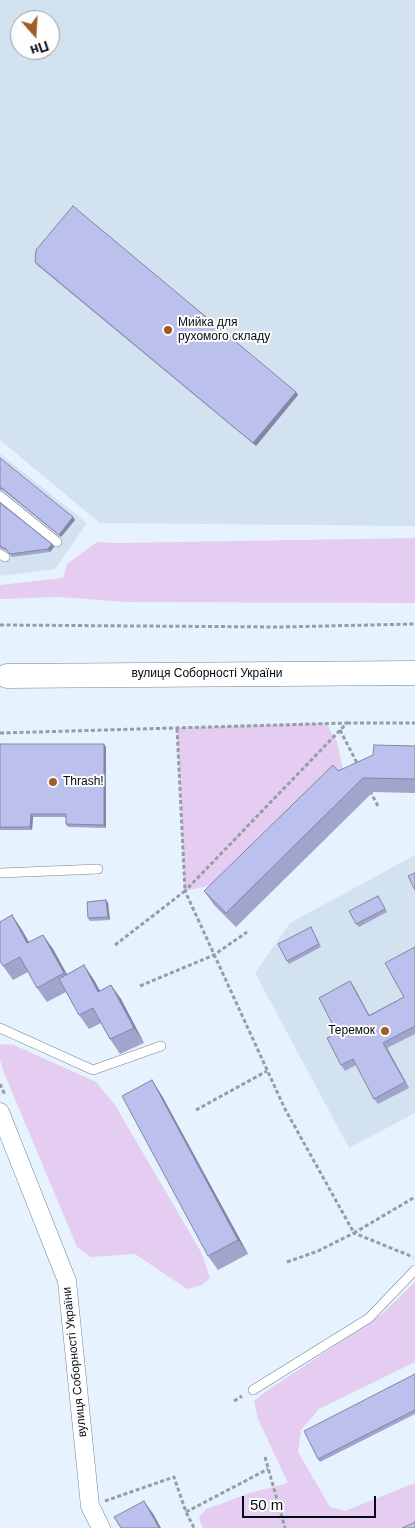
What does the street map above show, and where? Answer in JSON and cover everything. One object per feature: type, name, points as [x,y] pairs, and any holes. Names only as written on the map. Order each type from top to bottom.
[{"type":"street","name":"вулиця Соборності України","points":[[4,677],[415,673]]},
{"type":"street","name":"вулиця Соборності України","points":[[0,1112],[67,1281],[90,1506]]},
{"type":"street","points":[[90,1506],[101,1528]]},
{"type":"lane","points":[[0,496],[57,542]]},
{"type":"lane","points":[[0,872],[98,870]]},
{"type":"lane","points":[[0,1028],[92,1070],[161,1046]]},
{"type":"lane","points":[[253,1390],[369,1318],[415,1270]]},
{"type":"path","points":[[0,626],[280,627],[415,624]]},
{"type":"path","points":[[115,945],[185,891],[347,722]]},
{"type":"path","points":[[0,733],[347,722],[415,723]]},
{"type":"path","points":[[177,728],[185,891],[285,1109],[354,1233],[415,1258]]},
{"type":"path","points":[[340,730],[360,770]]},
{"type":"path","points":[[367,784],[379,808]]},
{"type":"path","points":[[140,986],[214,955],[247,932]]},
{"type":"path","points":[[196,1110],[268,1071]]},
{"type":"path","points":[[287,1262],[318,1251],[354,1233],[415,1197]]},
{"type":"path","points":[[265,1457],[285,1528]]},
{"type":"path","points":[[186,1512],[268,1469]]},
{"type":"path","points":[[90,1506],[174,1477],[186,1512],[194,1528]]},
{"type":"shaded area","points":[[0,0],[415,0],[415,526],[100,523],[0,440]]},
{"type":"shaded area","points":[[0,454],[87,523],[55,569],[0,576]]},
{"type":"shaded area","points":[[415,538],[415,603],[125,602],[60,597],[0,599],[0,585],[63,578],[67,564],[97,542]]},
{"type":"shaded area","points":[[326,723],[337,742],[343,770],[230,877],[208,886],[185,891],[177,728]]},
{"type":"shaded area","points":[[415,855],[415,1113],[349,1148],[255,973],[290,923]]},
{"type":"shaded area","points":[[0,1044],[14,1045],[96,1082],[115,1105],[201,1252],[210,1278],[202,1285],[187,1289],[135,1254],[91,1257],[77,1247],[5,1075],[0,1060]]},
{"type":"shaded area","points":[[415,1282],[415,1362],[319,1409],[301,1430],[298,1452],[330,1507],[345,1511],[415,1483],[415,1527],[203,1528],[199,1518],[206,1509],[253,1492],[288,1483],[258,1419],[254,1401],[381,1315]]},
{"type":"building","name":"Мийка для рухомого складу","points":[[73,206],[296,392],[253,443],[35,262],[36,250]]},
{"type":"building","points":[[0,458],[73,517],[59,535],[0,488]]},
{"type":"building","points":[[0,503],[52,544],[48,549],[10,554],[0,546]]},
{"type":"building","name":"Thrash!","points":[[0,744],[104,744],[104,825],[66,824],[66,814],[31,814],[30,827],[0,827]]},
{"type":"building","points":[[374,745],[415,746],[415,779],[363,778],[226,913],[204,891],[333,765],[338,771],[373,755]]},
{"type":"building","points":[[415,873],[415,890],[408,876]]},
{"type":"building","points":[[378,896],[385,909],[356,924],[349,911]]},
{"type":"building","points":[[106,900],[108,917],[88,918],[87,902]]},
{"type":"building","points":[[12,915],[27,943],[43,935],[64,973],[37,988],[20,957],[3,966],[0,961],[0,922]]},
{"type":"building","points":[[311,927],[319,944],[287,961],[278,944]]},
{"type":"building","name":"Теремок","points":[[415,947],[415,1026],[383,1043],[405,1082],[374,1099],[353,1059],[341,1065],[327,1038],[337,1033],[319,998],[350,981],[369,1016],[404,997],[385,963]]},
{"type":"building","points":[[84,965],[98,992],[111,985],[134,1028],[110,1039],[93,1008],[79,1015],[59,979]]},
{"type":"building","points":[[152,1080],[238,1240],[208,1256],[122,1096]]},
{"type":"building","points":[[415,1374],[415,1410],[318,1459],[304,1431]]},
{"type":"building","points":[[144,1501],[159,1528],[121,1528],[114,1517]]},
{"type":"building","points":[[415,1522],[415,1528],[402,1528]]},
{"type":"place","name":"Мийка для рухомого складу","points":[[168,330]]},
{"type":"place","name":"Thrash!","points":[[53,782]]},
{"type":"place","name":"Теремок","points":[[385,1031]]}]
